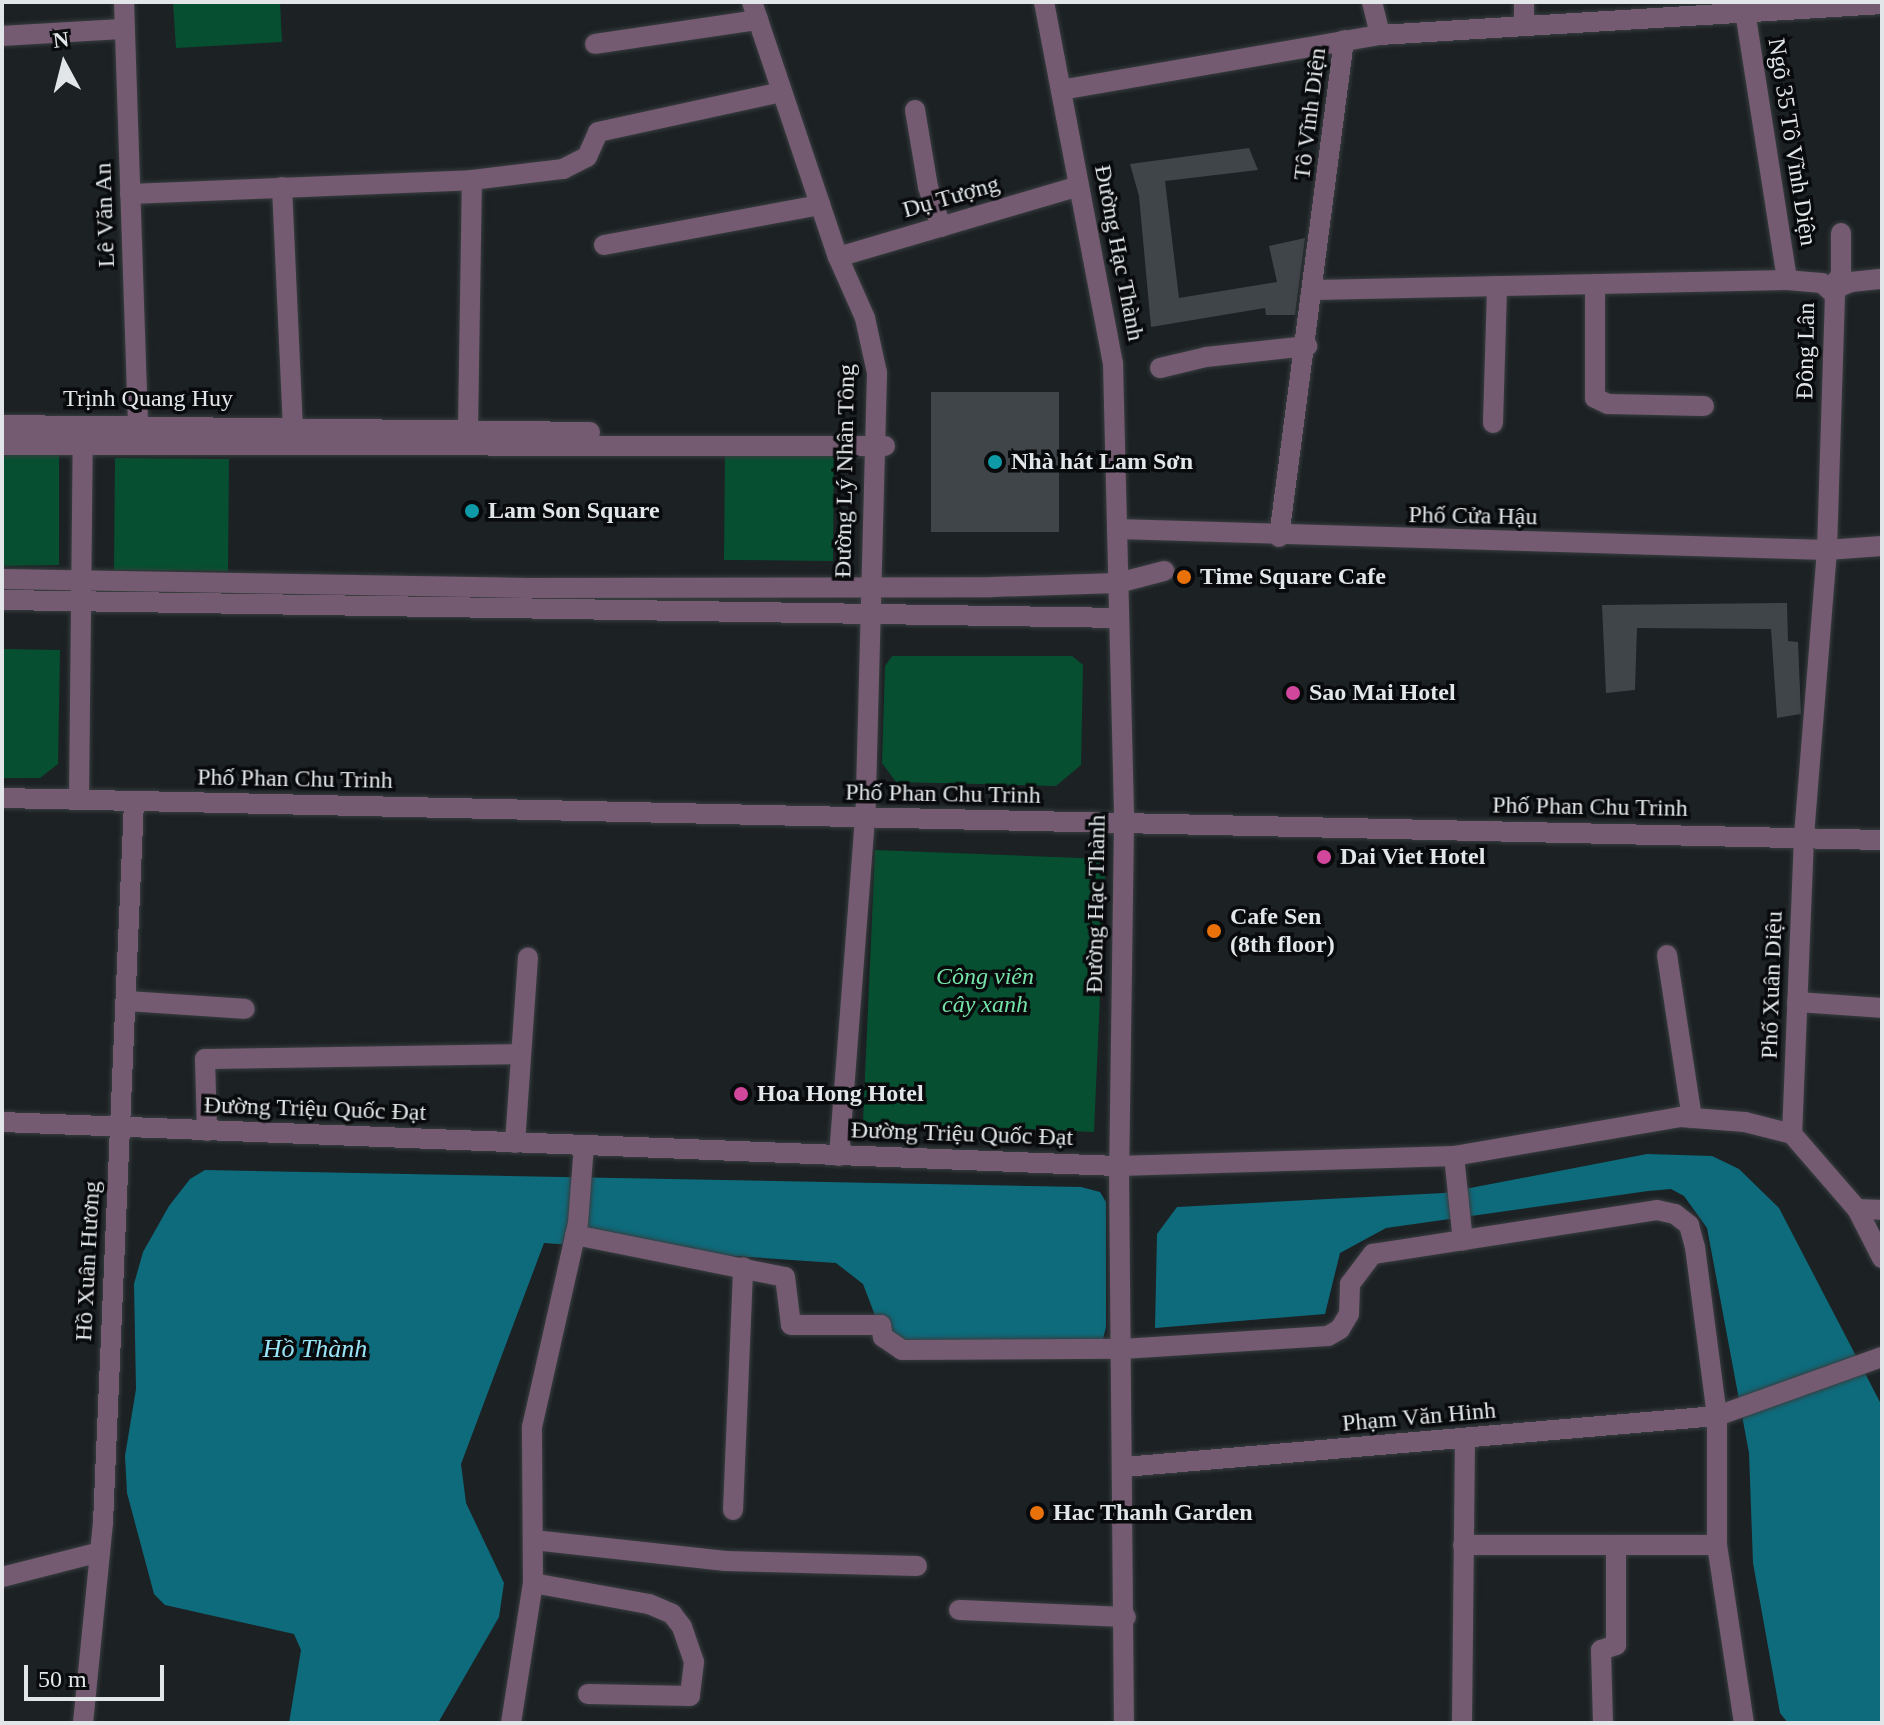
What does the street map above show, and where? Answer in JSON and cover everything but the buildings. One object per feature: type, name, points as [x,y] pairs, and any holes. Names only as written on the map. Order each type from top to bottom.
[{"type":"street","name":"Lê Văn An","points":[[124,2],[138,425]]},
{"type":"street","name":"Đường Hạc Thành","points":[[1044,2],[1113,363],[1124,824],[1119,1166],[1126,1617],[1124,1723]]},
{"type":"street","points":[[1372,2],[1380,35]]},
{"type":"street","points":[[1524,2],[1524,26]]},
{"type":"street","name":"Tô Vĩnh Diện","points":[[1279,537],[1307,346],[1344,40],[1380,35],[1882,4]]},
{"type":"street","points":[[595,44],[755,11]]},
{"type":"street","name":"Đường Lý Nhân Tông","points":[[755,11],[838,257],[865,318],[874,359],[878,444],[870,586],[865,818],[839,1156]]},
{"type":"street","name":"Ngõ 35 Tô Vĩnh Diện","points":[[1745,11],[1787,280]]},
{"type":"street","points":[[2,36],[125,29]]},
{"type":"street","points":[[1061,90],[1344,40]]},
{"type":"street","points":[[130,194],[472,180],[577,165],[598,132],[782,92]]},
{"type":"street","points":[[915,110],[928,187],[941,227]]},
{"type":"street","points":[[468,429],[472,180]]},
{"type":"street","name":"Dụ Tượng","points":[[838,257],[1079,186]]},
{"type":"street","points":[[282,187],[293,426]]},
{"type":"street","points":[[604,245],[820,205]]},
{"type":"street","points":[[1832,289],[1841,275],[1841,233]]},
{"type":"street","points":[[1832,289],[1851,282],[1882,279]]},
{"type":"street","name":"Đông Lân","points":[[1314,290],[1787,280],[1832,289],[1827,550],[1804,837]]},
{"type":"street","points":[[1595,284],[1595,398],[1608,404],[1704,406]]},
{"type":"street","points":[[1493,423],[1497,286]]},
{"type":"street","points":[[1160,368],[1206,357],[1307,346]]},
{"type":"street","name":"Trịnh Quang Huy","points":[[2,425],[83,435],[138,425],[293,426],[878,444]]},
{"type":"street","points":[[2,445],[83,435],[878,444]]},
{"type":"street","points":[[79,800],[83,435]]},
{"type":"street","name":"Phố Cửa Hậu","points":[[1117,529],[1279,537],[1827,550],[1882,546]]},
{"type":"street","points":[[2,579],[81,577],[528,588],[870,586],[1118,583],[1164,571]]},
{"type":"street","points":[[2,600],[1119,618]]},
{"type":"street","name":"Phố Phan Chu Trinh","points":[[2,798],[1882,840]]},
{"type":"street","name":"Hồ Xuân Hương","points":[[83,1723],[100,1552],[134,801]]},
{"type":"street","name":"Phố Xuân Diệu","points":[[1792,1134],[1804,837]]},
{"type":"street","points":[[1667,955],[1692,1118]]},
{"type":"street","points":[[515,1143],[517,1054],[528,957]]},
{"type":"street","points":[[126,1001],[245,1009]]},
{"type":"street","points":[[1797,1002],[1882,1008]]},
{"type":"street","points":[[207,1131],[205,1059],[517,1054]]},
{"type":"street","name":"Đường Triệu Quốc Đạt","points":[[2,1122],[515,1143],[583,1156],[839,1156],[1119,1166],[1454,1156],[1692,1118],[1745,1122],[1792,1134]]},
{"type":"street","points":[[1792,1134],[1857,1209],[1882,1258]]},
{"type":"street","points":[[511,1723],[533,1583],[532,1427],[576,1229],[583,1156]]},
{"type":"street","points":[[1454,1156],[1463,1241]]},
{"type":"street","points":[[1857,1209],[1882,1210]]},
{"type":"street","points":[[576,1229],[785,1277],[791,1325],[881,1325],[883,1337],[902,1350],[1122,1349],[1328,1336],[1345,1322],[1350,1284],[1373,1254],[1657,1210],[1675,1214],[1689,1225],[1695,1247],[1717,1416],[1717,1545],[1744,1723]]},
{"type":"street","points":[[733,1510],[743,1267]]},
{"type":"street","name":"Phạm Văn Hinh","points":[[1124,1467],[1717,1416],[1876,1359]]},
{"type":"street","points":[[1462,1723],[1465,1440]]},
{"type":"street","points":[[533,1540],[726,1561],[917,1566]]},
{"type":"street","points":[[1463,1545],[1717,1545]]},
{"type":"street","points":[[1603,1723],[1601,1650],[1616,1645],[1616,1545]]},
{"type":"street","points":[[2,1577],[100,1552]]},
{"type":"street","points":[[533,1583],[649,1604],[672,1614],[682,1627],[694,1662],[690,1696],[588,1694]]},
{"type":"street","points":[[959,1610],[1126,1617]]},
{"type":"green space","points":[[173,2],[280,2],[282,42],[176,48]]},
{"type":"green space","points":[[2,450],[59,450],[59,565],[2,566]]},
{"type":"green space","points":[[725,452],[834,452],[833,561],[724,560]]},
{"type":"green space","points":[[115,458],[229,459],[228,571],[114,570]]},
{"type":"green space","points":[[2,649],[60,650],[58,764],[40,778],[2,778]]},
{"type":"green space","points":[[892,656],[1072,656],[1083,665],[1081,765],[1056,786],[896,782],[882,763],[885,666]]},
{"type":"green space","name":"Công viên cây xanh","points":[[875,850],[1106,859],[1094,1132],[863,1122]]},
{"type":"water","points":[[1647,1154],[1712,1156],[1739,1169],[1779,1208],[1882,1406],[1882,1723],[1788,1723],[1780,1713],[1753,1563],[1749,1453],[1707,1228],[1684,1196],[1671,1189],[1648,1191],[1386,1228],[1340,1253],[1325,1314],[1155,1328],[1157,1234],[1177,1207],[1444,1193]]},
{"type":"water","name":"Hồ Thành","points":[[205,1170],[1081,1187],[1100,1192],[1106,1202],[1106,1327],[1103,1339],[1089,1348],[884,1339],[863,1284],[836,1263],[544,1243],[461,1464],[466,1503],[504,1583],[499,1617],[438,1723],[289,1723],[301,1650],[294,1634],[165,1605],[154,1594],[127,1493],[125,1456],[136,1389],[134,1284],[143,1252],[169,1206],[190,1179]]},
{"type":"place","name":"Nhà hát Lam Sơn","points":[[995,462]]},
{"type":"place","name":"Lam Son Square","points":[[472,511]]},
{"type":"place","name":"Time Square Cafe","points":[[1184,577]]},
{"type":"place","name":"Sao Mai Hotel","points":[[1293,693]]},
{"type":"place","name":"Dai Viet Hotel","points":[[1324,857]]},
{"type":"place","name":"Cafe Sen (8th floor)","points":[[1214,931]]},
{"type":"place","name":"Hoa Hong Hotel","points":[[741,1094]]},
{"type":"place","name":"Hac Thanh Garden","points":[[1037,1513]]}]
